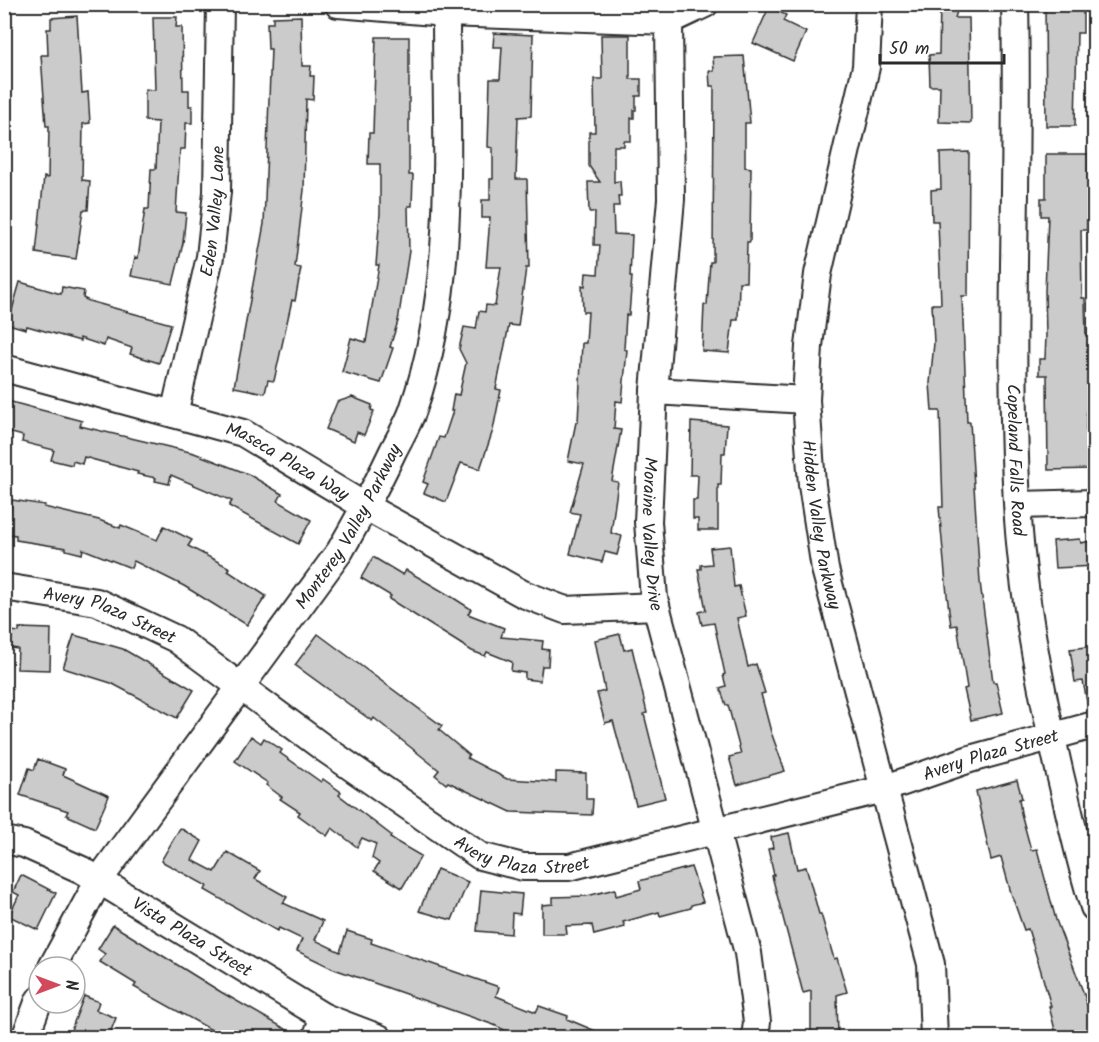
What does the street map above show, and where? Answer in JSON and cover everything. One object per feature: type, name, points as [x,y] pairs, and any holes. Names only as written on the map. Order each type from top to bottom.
[{"type":"street","name":"Eden Valley Lane","points":[[174,414],[210,257],[217,192],[220,4]]},
{"type":"street","points":[[338,4],[446,13],[669,21],[705,4]]},
{"type":"street","name":"Hidden Valley Parkway","points":[[869,4],[866,66],[818,274],[809,346],[806,400],[812,485],[825,569],[931,964],[934,1038]]},
{"type":"street","name":"Copeland Falls Road","points":[[1014,4],[1013,346],[1017,505],[1028,602],[1051,737],[1083,873],[1095,907]]},
{"type":"street","name":"Monterey Valley Parkway","points":[[58,955],[99,880],[340,551],[366,507],[412,413],[428,363],[441,288],[447,201],[446,13]]},
{"type":"street","name":"Moraine Valley Drive","points":[[669,21],[671,199],[654,392],[648,522],[656,606],[748,953],[757,1022],[755,1038]]},
{"type":"street","name":"Maseca Plaza Way","points":[[4,368],[243,433],[366,507],[523,594],[565,610],[656,606]]},
{"type":"street","points":[[654,392],[806,400]]},
{"type":"street","points":[[1017,505],[1095,503]]},
{"type":"street","name":"Avery Plaza Street","points":[[4,587],[97,602],[177,639],[325,749],[480,856],[523,867],[569,867],[885,788],[970,759],[1095,725]]},
{"type":"street","name":"Vista Plaza Street","points":[[4,840],[24,844],[99,880],[320,1027],[379,1038]]},
{"type":"street","points":[[25,1038],[33,1015]]},
{"type":"building","points":[[940,4],[959,4],[955,18],[969,18],[971,123],[939,122],[940,86],[930,86],[929,55],[939,54]]},
{"type":"building","points":[[1045,4],[1075,4],[1075,9],[1083,9],[1083,33],[1077,33],[1075,126],[1046,126]]},
{"type":"building","points":[[769,7],[786,15],[783,21],[806,32],[793,61],[753,43]]},
{"type":"building","points":[[77,16],[82,93],[88,92],[90,123],[83,124],[82,180],[90,181],[88,210],[83,210],[76,259],[36,253],[44,177],[48,178],[49,126],[46,126],[41,55],[48,55],[47,29],[51,29],[51,18]]},
{"type":"building","points":[[301,16],[302,66],[311,66],[310,76],[314,76],[313,100],[306,99],[304,190],[295,267],[301,268],[295,301],[292,300],[274,381],[268,380],[265,393],[234,387],[264,224],[271,49],[268,49],[267,23],[273,23],[273,17]]},
{"type":"building","points":[[153,17],[177,17],[176,27],[182,27],[183,90],[189,90],[189,106],[192,106],[192,123],[186,123],[185,149],[180,149],[176,212],[186,213],[183,243],[173,284],[131,276],[135,257],[138,258],[145,209],[149,209],[151,169],[156,169],[158,122],[145,121],[145,89],[155,90]]},
{"type":"building","points":[[494,33],[533,35],[531,116],[518,117],[516,179],[527,179],[529,268],[526,268],[518,326],[509,325],[496,389],[501,390],[493,430],[480,469],[461,463],[446,502],[424,493],[428,484],[423,482],[439,437],[444,438],[453,411],[451,411],[454,394],[459,395],[466,363],[459,349],[464,327],[476,329],[479,311],[485,312],[486,305],[495,306],[501,267],[486,267],[490,218],[482,218],[482,200],[490,200],[490,179],[493,179],[493,148],[488,147],[490,79],[500,79],[502,47],[493,47]]},
{"type":"building","points":[[601,35],[630,35],[630,79],[641,79],[641,96],[636,96],[636,110],[634,110],[634,118],[631,118],[631,141],[624,141],[624,146],[614,146],[614,182],[620,181],[621,196],[618,196],[619,206],[613,206],[614,234],[632,235],[630,277],[632,277],[629,315],[626,315],[624,349],[627,350],[622,402],[616,401],[614,429],[621,430],[612,481],[618,482],[611,533],[622,536],[617,555],[605,552],[602,562],[570,554],[580,514],[570,512],[584,464],[568,461],[576,422],[578,422],[582,343],[586,343],[588,312],[583,312],[582,285],[585,286],[586,273],[598,274],[600,245],[594,245],[595,212],[589,212],[588,182],[600,182],[589,166],[589,132],[595,132],[594,79],[602,79]]},
{"type":"building","points":[[376,37],[409,37],[409,175],[413,175],[412,206],[408,206],[409,251],[398,321],[390,347],[393,348],[381,383],[342,372],[351,338],[366,342],[379,265],[376,265],[380,213],[380,164],[368,164],[369,133],[373,133]]},
{"type":"building","points":[[744,56],[750,123],[745,123],[745,167],[751,168],[750,242],[747,242],[746,282],[739,282],[738,320],[733,320],[729,353],[702,351],[704,305],[707,305],[710,262],[713,262],[714,86],[710,86],[709,71],[714,71],[713,57]]},
{"type":"building","points":[[969,152],[968,296],[962,296],[967,422],[970,422],[980,582],[993,682],[996,682],[1003,713],[971,720],[964,689],[967,688],[957,625],[951,626],[947,595],[939,507],[943,507],[940,411],[932,411],[930,383],[934,343],[932,304],[941,304],[938,221],[932,221],[931,190],[941,189],[940,153]]},
{"type":"building","points":[[1046,154],[1089,154],[1087,230],[1081,230],[1082,298],[1085,298],[1086,336],[1089,336],[1086,429],[1090,429],[1091,469],[1048,470],[1047,375],[1039,375],[1039,359],[1045,359],[1046,336],[1048,216],[1041,216],[1041,198],[1046,198]]},
{"type":"building","points":[[20,282],[61,294],[62,287],[84,291],[83,298],[89,301],[171,324],[159,363],[130,354],[132,348],[106,339],[104,346],[80,338],[80,341],[27,326],[26,329],[8,324]]},
{"type":"building","points":[[352,397],[372,405],[371,410],[374,411],[364,435],[357,432],[354,441],[326,429],[337,402]]},
{"type":"building","points":[[4,400],[82,421],[80,426],[194,453],[248,474],[282,494],[278,501],[311,520],[298,544],[229,506],[232,501],[171,475],[169,484],[155,481],[156,478],[137,474],[138,472],[84,457],[82,464],[73,461],[72,465],[51,460],[54,450],[22,442],[23,436],[4,431]]},
{"type":"building","points":[[691,422],[727,425],[725,453],[722,453],[721,485],[718,485],[718,530],[698,530],[698,519],[693,519],[693,500],[697,500],[698,475],[690,475]]},
{"type":"building","points":[[12,500],[45,505],[44,507],[99,520],[120,528],[121,525],[157,540],[164,526],[192,540],[188,546],[230,568],[228,571],[266,596],[247,625],[184,586],[134,561],[131,568],[83,549],[82,554],[66,550],[66,548],[16,540],[16,535],[7,534]]},
{"type":"building","points":[[1080,539],[1081,543],[1095,540],[1095,566],[1055,568],[1053,541]]},
{"type":"building","points":[[730,546],[734,587],[739,586],[746,616],[737,618],[748,667],[756,664],[765,693],[761,694],[771,732],[785,771],[737,785],[729,757],[741,754],[728,705],[726,705],[720,688],[726,686],[723,675],[725,674],[714,623],[702,625],[699,612],[706,610],[698,569],[701,569],[701,565],[712,564],[710,548]]},
{"type":"building","points":[[373,557],[403,575],[406,570],[452,597],[471,609],[468,614],[504,628],[501,637],[543,641],[542,649],[549,650],[548,666],[542,666],[540,681],[525,679],[525,673],[511,671],[512,662],[487,652],[485,656],[472,651],[389,599],[391,596],[361,578]]},
{"type":"building","points":[[19,628],[51,629],[50,670],[17,669],[18,649],[11,648],[12,631],[19,632]]},
{"type":"building","points":[[318,634],[442,726],[439,730],[469,755],[467,758],[507,779],[556,782],[556,772],[586,773],[586,799],[593,799],[592,815],[511,812],[448,782],[446,784],[435,775],[439,770],[374,718],[372,721],[295,665]]},
{"type":"building","points":[[620,634],[624,650],[632,648],[647,713],[644,714],[665,798],[636,805],[613,721],[605,723],[597,693],[605,691],[595,640]]},
{"type":"building","points":[[74,635],[123,649],[194,690],[177,718],[111,683],[63,668]]},
{"type":"building","points":[[1095,646],[1095,707],[1088,707],[1083,681],[1075,682],[1070,649]]},
{"type":"building","points":[[251,736],[261,743],[264,738],[282,750],[280,753],[321,782],[323,779],[341,792],[339,795],[391,835],[390,838],[421,856],[402,888],[374,871],[379,863],[372,858],[376,844],[362,838],[357,847],[332,828],[327,836],[298,815],[300,812],[280,799],[282,797],[266,785],[268,783],[235,761]]},
{"type":"building","points":[[38,759],[65,769],[63,775],[109,796],[95,828],[66,815],[68,811],[20,795],[29,768],[34,770]]},
{"type":"building","points":[[1017,780],[1022,798],[1019,799],[1021,813],[1031,850],[1037,849],[1056,920],[1085,997],[1095,1038],[1057,1038],[1049,1006],[1051,1006],[1028,929],[1024,930],[1001,857],[991,860],[976,791]]},
{"type":"building","points":[[180,828],[202,841],[192,860],[215,872],[227,852],[260,871],[255,879],[287,897],[283,903],[323,921],[315,940],[340,952],[347,931],[372,939],[371,943],[499,987],[496,996],[536,1012],[539,1006],[568,1016],[567,1019],[612,1038],[521,1038],[494,1025],[334,969],[297,951],[302,939],[279,928],[277,931],[205,890],[207,886],[161,861]]},
{"type":"building","points":[[789,833],[797,869],[806,867],[819,914],[821,914],[834,959],[837,958],[847,992],[837,995],[838,1038],[811,1038],[811,991],[803,993],[772,876],[774,875],[768,849],[773,848],[771,837]]},
{"type":"building","points":[[691,867],[703,902],[691,905],[691,908],[660,916],[659,912],[623,922],[625,927],[594,935],[592,925],[566,926],[567,934],[542,934],[542,905],[553,904],[553,897],[587,896],[615,889],[616,896],[641,889],[639,881]]},
{"type":"building","points":[[437,869],[468,882],[452,920],[419,911]]},
{"type":"building","points":[[21,875],[56,893],[38,930],[9,916],[19,895],[13,892]]},
{"type":"building","points":[[481,890],[522,894],[520,914],[512,913],[511,934],[477,931]]},
{"type":"building","points":[[113,925],[301,1038],[226,1038],[134,987],[136,984],[100,962],[105,954],[98,949]]},
{"type":"building","points":[[87,997],[99,1002],[96,1010],[116,1018],[108,1038],[91,1038],[71,1030],[77,1015],[87,1015]]}]
